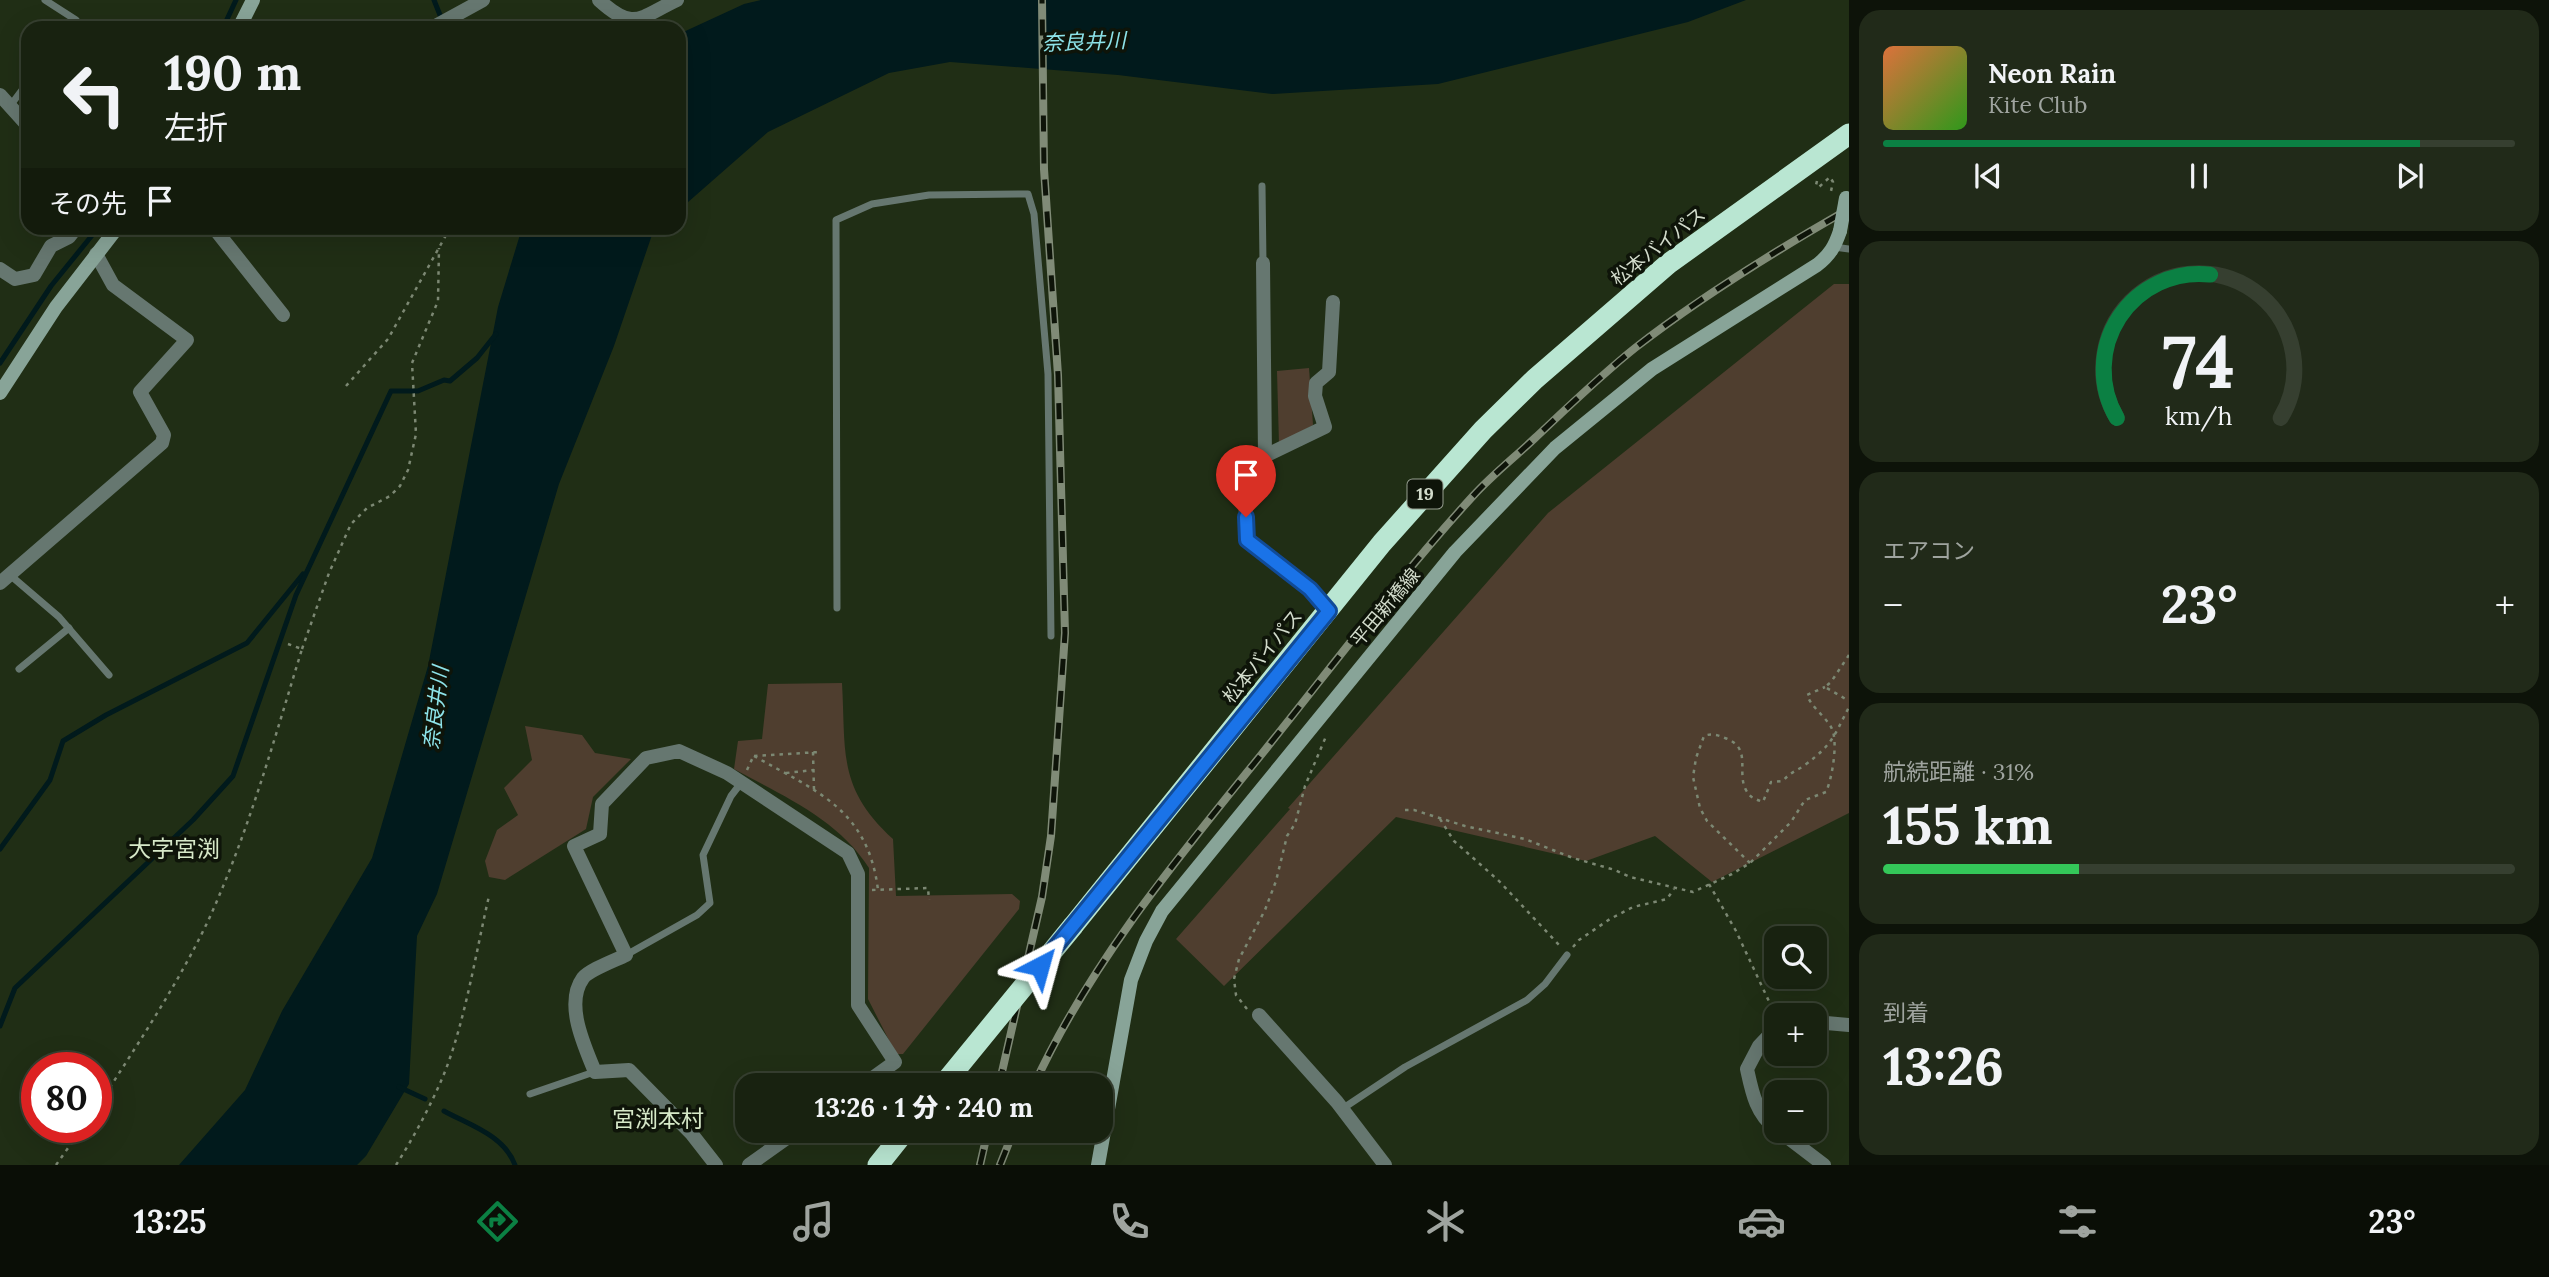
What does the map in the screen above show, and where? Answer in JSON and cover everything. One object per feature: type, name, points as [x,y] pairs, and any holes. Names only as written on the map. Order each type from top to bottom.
[{"type":"highway","name":"松本バイパス","points":[[953,1073],[1329,611],[1382,542],[1435,482],[1535,379],[1668,264],[1849,132]]},
{"type":"highway","points":[[878,1165],[896,1143]]},
{"type":"main road","points":[[242,21],[253,0]]},
{"type":"main road","name":"平田新橋線","points":[[1098,1165],[1131,980],[1146,941],[1162,911],[1455,552],[1555,447],[1652,369],[1842,248],[1840,231],[1848,192]]},
{"type":"main road","points":[[0,393],[56,307],[111,235]]},
{"type":"street","points":[[445,21],[483,0]]},
{"type":"street","points":[[599,0],[626,20],[635,19],[677,0]]},
{"type":"street","points":[[5,100],[21,118]]},
{"type":"street","points":[[0,268],[15,279],[34,275],[51,246],[71,235]]},
{"type":"street","points":[[220,235],[283,315]]},
{"type":"street","points":[[5,579],[162,443],[164,436],[140,393],[187,340],[113,285],[96,254]]},
{"type":"street","points":[[1263,263],[1265,456]]},
{"type":"street","points":[[1329,611],[1310,589],[1247,540],[1244,474],[1265,456],[1325,427],[1315,396],[1316,383],[1329,372],[1333,302]]},
{"type":"street","points":[[716,1165],[691,1133],[629,1070],[595,1072],[577,1025],[576,994],[583,977],[626,954],[574,846],[600,834],[602,804],[646,758],[679,751],[727,773],[848,853],[858,874],[858,1005],[895,1062],[880,1073]]},
{"type":"street","points":[[1259,1014],[1342,1109],[1385,1165]]},
{"type":"street","points":[[1827,1023],[1849,1026]]},
{"type":"street","points":[[1764,1041],[1747,1069],[1754,1102],[1764,1116]]},
{"type":"street","points":[[749,1165],[780,1143]]},
{"type":"street","points":[[1794,1143],[1824,1165]]},
{"type":"lane","points":[[45,0],[75,21]]},
{"type":"lane","points":[[5,100],[21,87]]},
{"type":"lane","points":[[1262,186],[1263,263]]},
{"type":"lane","points":[[837,608],[836,220],[872,204],[929,195],[1028,194],[1034,214],[1048,374],[1051,636]]},
{"type":"lane","points":[[5,579],[59,617],[109,675]]},
{"type":"lane","points":[[19,669],[69,628]]},
{"type":"lane","points":[[626,954],[697,915],[710,903],[703,855],[731,796],[741,782]]},
{"type":"lane","points":[[1342,1109],[1405,1068],[1527,1000],[1545,984],[1567,954]]},
{"type":"lane","points":[[530,1094],[595,1072]]},
{"type":"path","points":[[1817,176],[1816,185],[1819,187],[1830,177],[1833,182],[1831,193]]},
{"type":"path","points":[[346,387],[388,339],[446,235]]},
{"type":"path","points":[[112,1083],[170,991],[207,923],[233,862],[329,573],[351,524],[367,508],[390,496],[400,486],[408,470],[416,434],[412,363],[438,301],[439,248]]},
{"type":"path","points":[[288,644],[302,649]]},
{"type":"path","points":[[1835,738],[1831,726],[1811,704],[1807,695],[1831,682],[1849,655]]},
{"type":"path","points":[[1825,687],[1849,701]]},
{"type":"path","points":[[1405,810],[1414,810],[1525,839],[1573,858],[1674,889],[1693,892],[1751,863],[1791,822],[1805,800],[1826,792],[1830,783],[1835,738],[1849,707]]},
{"type":"path","points":[[1259,1014],[1246,1009],[1236,996],[1234,979],[1239,959],[1265,910],[1276,881],[1287,836],[1294,824],[1305,786],[1327,734]]},
{"type":"path","points":[[1751,863],[1707,821],[1700,808],[1693,777],[1704,736],[1709,734],[1723,737],[1738,746],[1744,765],[1744,786],[1752,798],[1763,802],[1771,782],[1783,781],[1789,773],[1805,765],[1835,738]]},
{"type":"path","points":[[813,752],[814,790]]},
{"type":"path","points":[[819,752],[754,756],[830,799],[845,814],[872,854],[878,890]]},
{"type":"path","points":[[784,773],[814,769]]},
{"type":"path","points":[[1439,818],[1454,841],[1499,881],[1567,954],[1579,940],[1609,919],[1633,908],[1667,899],[1674,889]]},
{"type":"path","points":[[1709,884],[1736,931],[1770,1003]]},
{"type":"path","points":[[858,891],[928,888],[929,900]]},
{"type":"path","points":[[396,1165],[410,1143],[444,1074],[456,1037],[489,896]]},
{"type":"path","points":[[56,1165],[72,1143]]},
{"type":"shaded area","points":[[1834,284],[1849,284],[1849,813],[1712,882],[1655,836],[1586,861],[1396,817],[1224,986],[1176,939],[1290,809],[1288,808],[1548,513]]},
{"type":"shaded area","points":[[1309,368],[1313,425],[1279,444],[1277,371]]},
{"type":"shaded area","points":[[842,683],[848,768],[862,803],[893,839],[896,896],[1012,894],[1020,901],[1019,909],[903,1054],[896,1054],[868,999],[869,868],[842,836],[826,822],[734,769],[738,741],[762,739],[768,684]]},
{"type":"shaded area","points":[[525,726],[582,735],[595,753],[631,759],[593,797],[586,829],[505,880],[489,877],[485,861],[497,830],[518,815],[504,788],[532,760]]},
{"type":"water","name":"奈良井川","points":[[761,0],[1746,0],[1688,22],[1438,84],[1273,94],[1118,75],[950,62],[889,73],[768,132],[686,204],[686,31],[744,4]]},
{"type":"water","name":"奈良井川","points":[[520,235],[652,235],[614,346],[559,484],[437,894],[417,936],[409,1084],[366,1156],[357,1165],[179,1165],[245,1090],[282,1011],[372,858],[428,666],[498,307]]},
{"type":"waterway","points":[[226,21],[236,0]]},
{"type":"waterway","points":[[434,0],[442,20]]},
{"type":"waterway","points":[[0,363],[51,286],[92,235]]},
{"type":"waterway","points":[[0,1026],[15,988],[193,820],[233,776],[296,595],[391,391],[418,391],[444,380],[450,381],[477,358],[496,334]]},
{"type":"waterway","points":[[0,849],[50,780],[63,741],[106,715],[247,643],[303,574]]},
{"type":"waterway","points":[[399,1087],[425,1099]]},
{"type":"waterway","points":[[444,1111],[494,1138],[503,1146],[515,1165]]},
{"type":"railway","points":[[1002,1073],[1042,897],[1051,836],[1065,633],[1058,375],[1044,169],[1042,0]]},
{"type":"railway","points":[[1040,1073],[1056,1040],[1108,954],[1167,873],[1391,591],[1473,496],[1635,348],[1739,275],[1849,209]]},
{"type":"railway","points":[[980,1165],[985,1143]]},
{"type":"railway","points":[[1000,1165],[1009,1143]]},
{"type":"district","name":"大字宮渕","points":[[174,849]]},
{"type":"district","name":"宮渕本村","points":[[658,1119]]},
{"type":"route","points":[[1040,966],[1329,611],[1310,589],[1247,540],[1246,517]]}]
